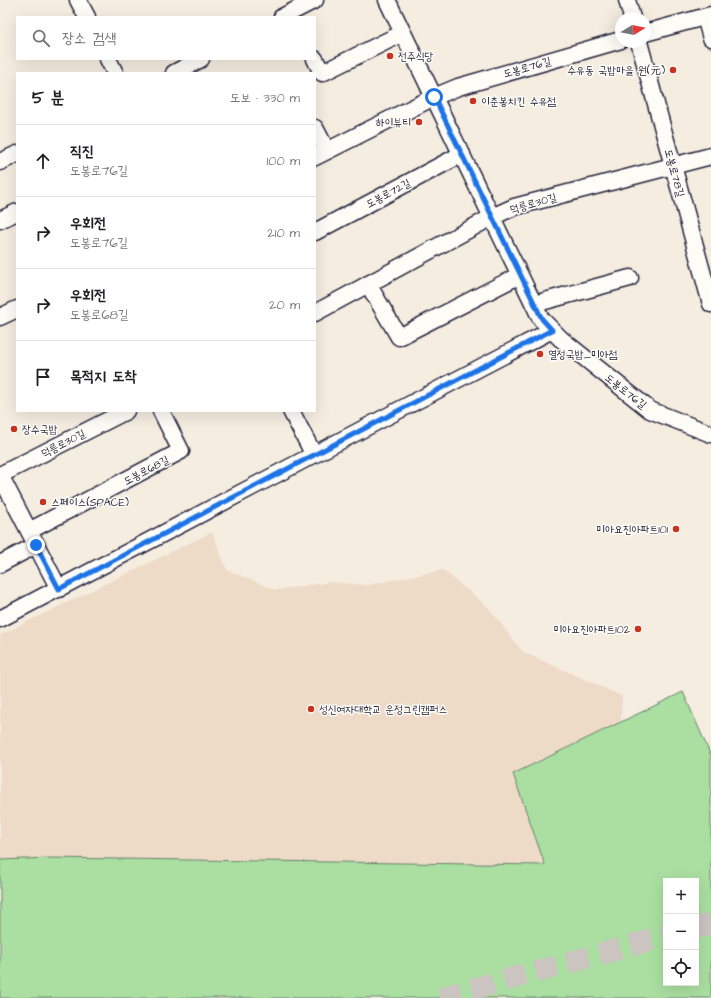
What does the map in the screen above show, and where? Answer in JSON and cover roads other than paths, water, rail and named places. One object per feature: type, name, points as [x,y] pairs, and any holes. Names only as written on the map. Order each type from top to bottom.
[{"type":"street","points":[[78,0],[86,16]]},
{"type":"street","points":[[289,16],[315,0]]},
{"type":"street","name":"도봉로76길","points":[[387,0],[542,319],[561,339],[650,410],[711,434]]},
{"type":"street","points":[[627,0],[630,12]]},
{"type":"street","points":[[651,31],[708,16],[711,38]]},
{"type":"street","points":[[316,60],[322,73],[402,33]]},
{"type":"street","name":"도봉로76길","points":[[434,97],[458,87],[615,42]]},
{"type":"street","name":"도봉로78길","points":[[641,48],[711,304]]},
{"type":"street","points":[[108,60],[114,72]]},
{"type":"street","points":[[176,72],[199,60]]},
{"type":"street","points":[[316,132],[321,154],[434,97]]},
{"type":"street","points":[[0,162],[16,154]]},
{"type":"street","name":"도봉로72길","points":[[316,230],[462,154]]},
{"type":"street","name":"덕릉로30길","points":[[316,312],[492,217],[514,208],[711,156]]},
{"type":"street","points":[[0,220],[16,212]]},
{"type":"street","points":[[368,284],[399,338],[520,275]]},
{"type":"street","points":[[534,304],[630,278]]},
{"type":"street","points":[[0,317],[16,309]]},
{"type":"street","points":[[0,619],[552,330]]},
{"type":"street","name":"덕릉로30길","points":[[0,475],[124,412]]},
{"type":"street","name":"도봉로68길","points":[[0,564],[32,538],[180,451],[161,412]]},
{"type":"street","points":[[292,412],[314,455]]},
{"type":"street","points":[[0,475],[59,589]]},
{"type":"tunnel","points":[[699,927],[711,924]]},
{"type":"tunnel","points":[[440,998],[663,937]]},
{"type":"place","name":"전주식당","points":[[390,56]]},
{"type":"place","name":"수유동 국밥마을 원(元)","points":[[673,70]]},
{"type":"place","name":"이춘봉치킨 수유점","points":[[473,101]]},
{"type":"place","name":"하이뷰티","points":[[419,122]]},
{"type":"place","name":"열정국밥_미아점","points":[[540,354]]},
{"type":"place","name":"장수국밥","points":[[14,429]]},
{"type":"place","name":"스페이스(SPACE)","points":[[43,502]]},
{"type":"place","name":"미아요진아파트101","points":[[676,529]]},
{"type":"place","name":"미아요진아파트102","points":[[638,629]]},
{"type":"place","name":"성신여자대학교 운정그린캠퍼스","points":[[311,709]]}]
